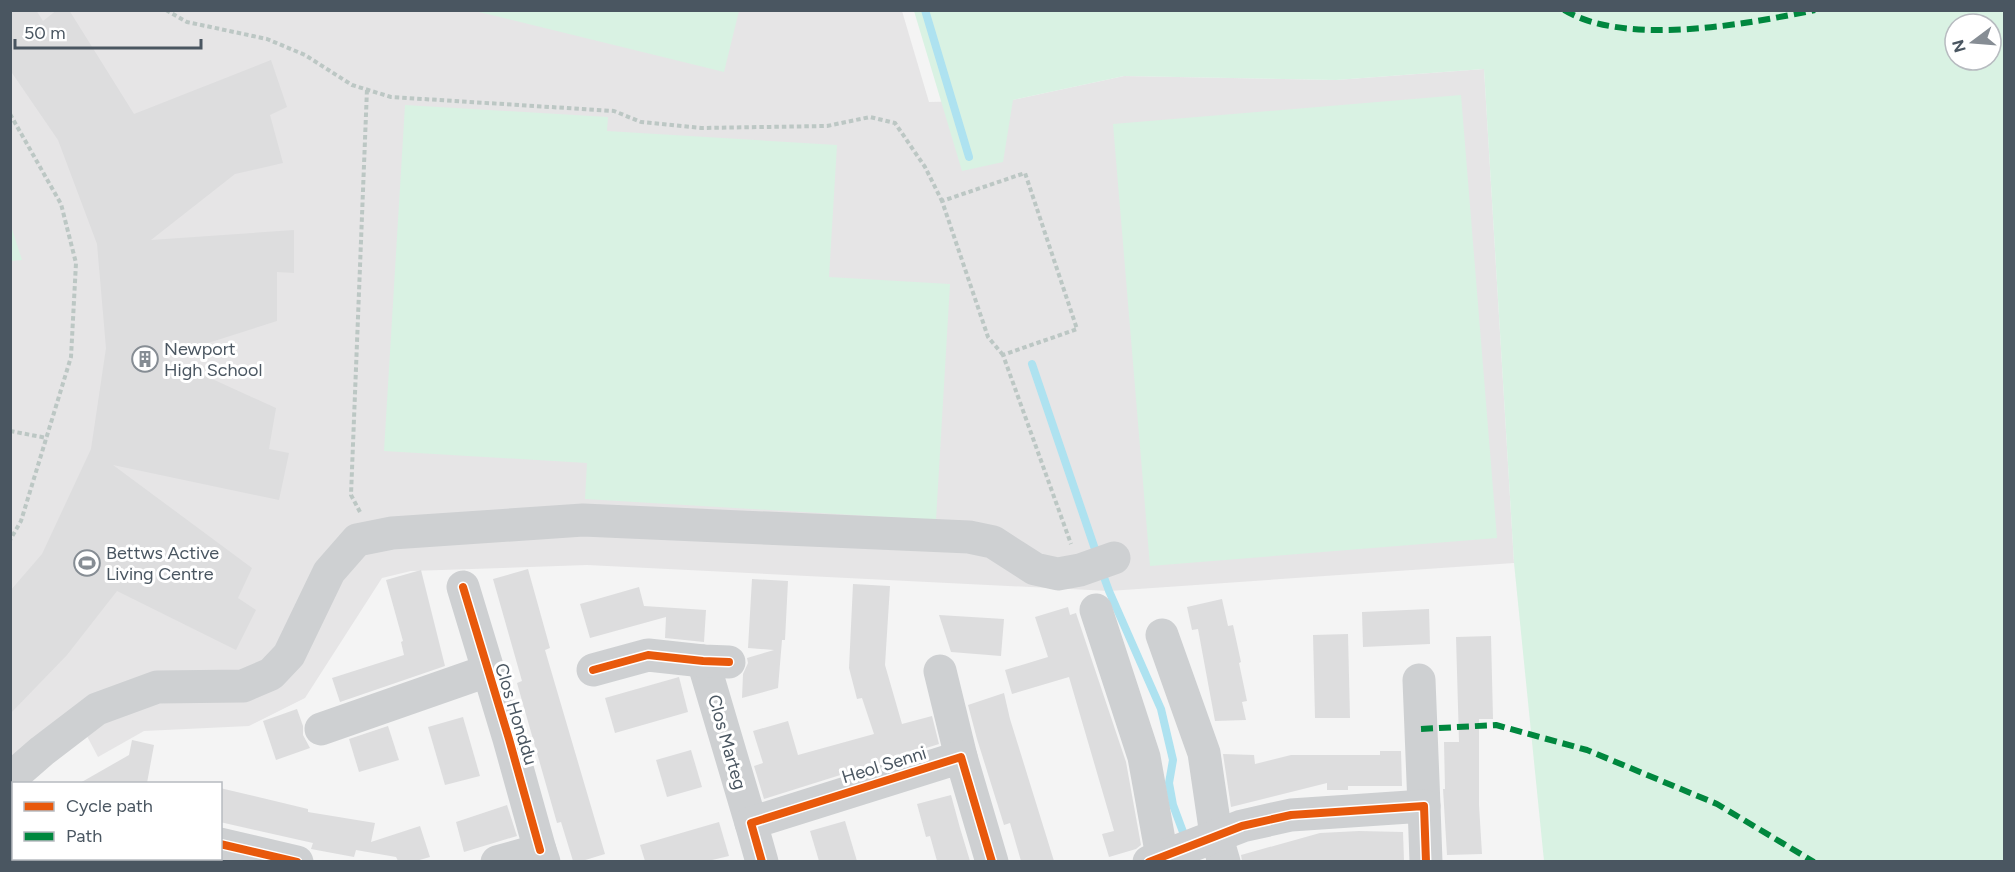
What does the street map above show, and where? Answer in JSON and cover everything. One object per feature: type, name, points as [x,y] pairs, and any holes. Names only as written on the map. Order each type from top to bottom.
[{"type":"street","points":[[22,776],[42,751],[97,709],[157,687],[243,686],[271,674],[289,655],[329,572],[357,540],[392,533],[583,520],[969,537],[993,542],[1035,569],[1058,574],[1080,570],[1114,558]]},
{"type":"street","name":"Clos Honddu","points":[[463,587],[542,856]]},
{"type":"street","points":[[1096,610],[1144,757],[1161,859],[1214,846],[1242,826],[1291,815],[1425,806]]},
{"type":"street","points":[[1162,635],[1204,753],[1214,846]]},
{"type":"street","name":"Clos Marteg","points":[[593,670],[648,655],[716,661],[751,823]]},
{"type":"street","name":"Clos Honddu","points":[[321,729],[487,671]]},
{"type":"street","points":[[940,671],[992,861]]},
{"type":"street","points":[[1419,680],[1426,861]]},
{"type":"street","name":"Heol Senni","points":[[751,823],[962,757]]},
{"type":"street","points":[[751,823],[762,861]]},
{"type":"street","points":[[222,844],[297,861]]},
{"type":"street","points":[[497,861],[542,856]]},
{"type":"path","points":[[166,10],[187,22],[267,39],[305,55],[351,85],[391,97],[614,111],[641,122],[701,128],[827,126],[870,117],[895,123],[925,167],[942,201],[988,337],[1003,355],[1080,570]]},
{"type":"path","points":[[367,89],[351,495],[372,537]]},
{"type":"path","points":[[10,114],[61,204],[76,263],[71,357],[21,520],[10,540]]},
{"type":"path","points":[[942,201],[1025,173],[1077,329],[1003,355]]},
{"type":"path","points":[[10,431],[47,438]]},
{"type":"shaded area","name":"Newport High School","points":[[11,11],[902,11],[929,102],[1012,100],[1124,76],[1336,80],[1484,69],[1514,563],[1109,591],[587,565],[411,571],[382,578],[305,698],[249,726],[144,731],[98,757],[80,723],[11,773]]},
{"type":"green space","points":[[475,11],[739,11],[724,72]]},
{"type":"green space","points":[[914,11],[2004,11],[2004,861],[1544,861],[1514,563],[1484,69],[1336,80],[1124,76],[1013,100],[1003,162],[962,171]]},
{"type":"green space","points":[[1461,95],[1497,538],[1150,566],[1113,124]]},
{"type":"green space","points":[[405,105],[608,117],[607,131],[837,145],[829,277],[950,284],[936,520],[585,499],[587,463],[384,451]]},
{"type":"green space","points":[[11,226],[22,260],[11,261]]},
{"type":"building","name":"Newport High School","points":[[10,10],[36,10],[43,21],[57,10],[69,10],[134,114],[271,60],[287,107],[270,115],[283,163],[235,174],[151,240],[294,230],[294,273],[277,272],[277,321],[164,357],[276,408],[269,449],[289,453],[279,500],[113,465],[252,568],[238,598],[256,610],[236,650],[117,591],[67,655],[10,714],[10,591],[42,554],[91,449],[106,348],[97,244],[58,140],[10,70]]},
{"type":"building","points":[[528,569],[550,648],[545,650],[605,854],[582,861],[573,861],[561,822],[557,823],[517,683],[522,681],[493,579]]},
{"type":"building","points":[[421,570],[445,666],[340,702],[332,678],[404,655],[401,642],[403,641],[386,580]]},
{"type":"building","points":[[752,579],[788,581],[785,640],[782,640],[778,688],[742,698],[743,674],[748,663],[747,658],[774,650],[748,648]]},
{"type":"building","points":[[853,584],[890,586],[885,665],[902,724],[932,716],[939,744],[764,799],[754,766],[763,763],[753,731],[788,721],[798,755],[874,734],[862,698],[857,699],[849,668]]},
{"type":"building","points":[[639,587],[644,606],[706,610],[704,642],[665,638],[666,617],[590,638],[580,604]]},
{"type":"building","points":[[1222,599],[1228,626],[1233,625],[1241,662],[1239,663],[1247,701],[1242,702],[1246,720],[1215,721],[1198,629],[1192,630],[1187,607]]},
{"type":"building","points":[[1068,607],[1070,615],[1076,613],[1126,762],[1141,845],[1136,849],[1109,857],[1102,834],[1114,831],[1069,677],[1012,694],[1005,670],[1048,657],[1035,617]]},
{"type":"building","points":[[1429,609],[1430,644],[1363,647],[1362,612]]},
{"type":"building","points":[[939,615],[1004,619],[1001,656],[951,652]]},
{"type":"building","points":[[1348,634],[1350,718],[1315,718],[1313,635]]},
{"type":"building","points":[[1491,636],[1493,719],[1479,719],[1479,805],[1482,854],[1447,855],[1443,789],[1445,789],[1444,742],[1459,742],[1456,637]]},
{"type":"building","points":[[679,677],[688,712],[615,733],[605,698]]},
{"type":"building","points":[[1004,693],[1054,861],[1021,861],[1010,823],[1004,825],[977,739],[968,705]]},
{"type":"building","points":[[297,709],[303,726],[303,735],[310,748],[276,760],[263,721]]},
{"type":"building","points":[[463,717],[480,776],[445,785],[428,727]]},
{"type":"building","points":[[388,726],[399,760],[359,772],[349,739]]},
{"type":"building","points":[[132,740],[154,745],[147,782],[82,782],[129,755]]},
{"type":"building","points":[[691,750],[702,787],[667,797],[656,760]]},
{"type":"building","points":[[1380,751],[1401,751],[1402,786],[1348,786],[1348,790],[1327,790],[1327,783],[1231,807],[1223,754],[1254,755],[1255,764],[1291,755],[1380,755]]},
{"type":"building","points":[[222,788],[308,809],[308,812],[375,823],[371,842],[420,826],[430,857],[416,861],[398,861],[396,857],[356,850],[354,857],[311,849],[313,843],[222,822]]},
{"type":"building","points":[[951,795],[970,861],[937,861],[930,836],[926,837],[917,804]]},
{"type":"building","points":[[507,805],[517,836],[464,852],[456,822]]},
{"type":"building","points":[[845,821],[857,861],[819,861],[810,831]]},
{"type":"building","points":[[719,822],[729,856],[708,861],[645,861],[640,845]]},
{"type":"building","points":[[1403,832],[1404,861],[1242,861],[1241,855],[1320,833]]},
{"type":"waterway","points":[[925,10],[969,157]]},
{"type":"waterway","points":[[1032,364],[1097,555]]},
{"type":"waterway","points":[[1101,569],[1161,709],[1173,760],[1169,783],[1173,805],[1186,840]]},
{"type":"marked path","points":[[1564,10],[1590,21],[1620,28],[1653,30],[1722,26],[1815,10]]},
{"type":"marked path","points":[[1421,729],[1496,725],[1587,750],[1717,804],[1814,862]]},
{"type":"cycle path","points":[[463,587],[540,850]]},
{"type":"cycle path","points":[[593,670],[648,655],[729,662]]},
{"type":"cycle path","points":[[762,862],[751,823],[961,757],[992,862]]},
{"type":"cycle path","points":[[1149,862],[1242,826],[1291,815],[1424,806],[1426,862]]},
{"type":"cycle path","points":[[222,844],[297,862]]},
{"type":"place","name":"Newport High School","points":[[145,359]]},
{"type":"place","name":"Bettws Active Living Centre","points":[[87,563]]}]
